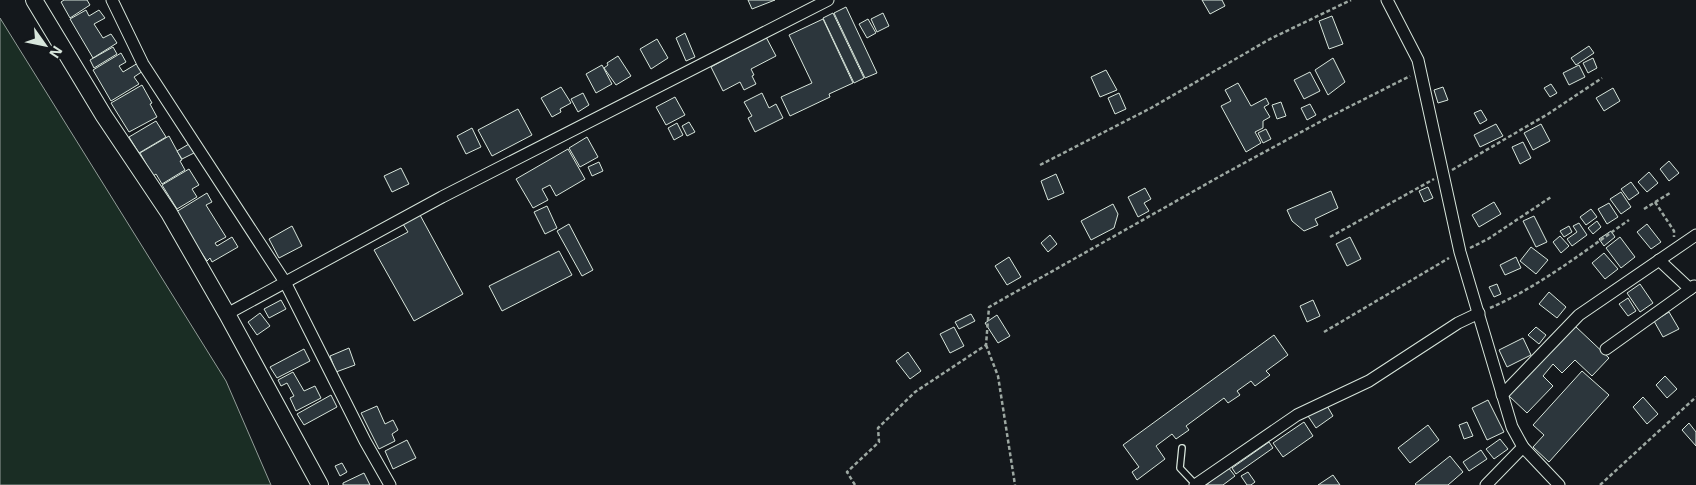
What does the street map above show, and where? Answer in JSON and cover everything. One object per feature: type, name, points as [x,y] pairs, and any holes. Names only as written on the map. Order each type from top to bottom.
[{"type":"main road","points":[[34,0],[104,116],[170,213],[301,447],[320,485]]},
{"type":"street","points":[[112,0],[143,64],[285,282],[390,485]]},
{"type":"street","points":[[227,314],[442,197],[828,0]]},
{"type":"street","points":[[1387,0],[1418,60],[1460,252],[1512,426],[1523,447],[1559,485]]},
{"type":"street","points":[[1502,395],[1580,315],[1696,235]]},
{"type":"street","points":[[1606,349],[1693,287],[1659,260]]},
{"type":"street","points":[[1196,485],[1297,416],[1370,382],[1458,324],[1479,313]]},
{"type":"street","points":[[1486,485],[1523,447]]},
{"type":"lane","points":[[1182,448],[1180,468],[1196,485]]},
{"type":"path","points":[[1040,165],[1151,108],[1270,39],[1351,0]]},
{"type":"path","points":[[1015,485],[998,376],[986,345],[989,307],[1224,174],[1327,118],[1421,71]]},
{"type":"path","points":[[1330,237],[1405,194],[1443,175],[1548,114],[1602,78]]},
{"type":"path","points":[[1644,209],[1670,193]]},
{"type":"path","points":[[1324,332],[1460,252],[1488,240],[1551,197]]},
{"type":"path","points":[[1655,202],[1674,232],[1676,248]]},
{"type":"path","points":[[1479,313],[1510,299],[1548,278],[1628,220]]},
{"type":"path","points":[[855,485],[847,472],[879,442],[878,428],[915,392],[986,345]]},
{"type":"path","points":[[1600,485],[1696,398]]},
{"type":"green space","points":[[0,18],[226,381],[271,485],[0,485]]},
{"type":"building","points":[[64,0],[87,0],[90,5],[70,18],[61,2]]},
{"type":"building","points":[[748,0],[775,0],[752,9]]},
{"type":"building","points":[[1202,0],[1222,0],[1225,6],[1210,14]]},
{"type":"building","points":[[846,7],[877,73],[865,78],[834,13]]},
{"type":"building","points":[[86,10],[89,16],[99,10],[105,18],[94,24],[103,38],[111,34],[117,43],[93,58],[70,19]]},
{"type":"building","points":[[833,13],[864,78],[854,83],[823,18]]},
{"type":"building","points":[[883,13],[889,26],[877,32],[871,19]]},
{"type":"building","points":[[1332,16],[1343,44],[1329,49],[1319,21]]},
{"type":"building","points":[[823,19],[853,83],[829,94],[830,97],[790,116],[781,97],[812,83],[789,35]]},
{"type":"building","points":[[868,19],[876,33],[867,38],[859,24]]},
{"type":"building","points":[[685,33],[695,57],[686,61],[676,38]]},
{"type":"building","points":[[766,37],[776,56],[751,69],[756,84],[744,90],[740,82],[723,91],[711,67]]},
{"type":"building","points":[[657,39],[668,58],[651,69],[640,49]]},
{"type":"building","points":[[1589,46],[1594,53],[1576,65],[1571,58]]},
{"type":"building","points":[[113,47],[117,54],[94,68],[90,60]]},
{"type":"building","points":[[121,53],[126,62],[119,66],[123,72],[138,63],[143,71],[134,77],[139,84],[111,101],[93,70]]},
{"type":"building","points":[[618,56],[631,76],[616,85],[604,68],[608,65],[607,63]]},
{"type":"building","points":[[1333,58],[1345,82],[1328,95],[1315,70]]},
{"type":"building","points":[[1593,58],[1597,68],[1588,73],[1583,63]]},
{"type":"building","points":[[602,65],[612,84],[596,93],[586,74]]},
{"type":"building","points":[[1579,65],[1585,77],[1569,85],[1563,73]]},
{"type":"building","points":[[1106,70],[1117,90],[1100,97],[1091,77]]},
{"type":"building","points":[[1310,72],[1320,91],[1304,99],[1294,80]]},
{"type":"building","points":[[1238,83],[1251,106],[1266,98],[1269,104],[1264,107],[1270,117],[1263,121],[1263,128],[1255,132],[1261,143],[1246,152],[1221,106],[1231,101],[1225,90]]},
{"type":"building","points":[[1551,84],[1557,93],[1550,97],[1544,88]]},
{"type":"building","points":[[142,85],[157,117],[129,132],[111,103]]},
{"type":"building","points":[[561,87],[571,103],[560,109],[561,112],[552,117],[541,98]]},
{"type":"building","points":[[1443,87],[1448,100],[1438,103],[1434,90]]},
{"type":"building","points":[[1613,88],[1620,101],[1604,111],[1596,98]]},
{"type":"building","points":[[583,93],[589,105],[578,112],[571,99]]},
{"type":"building","points":[[762,93],[769,108],[776,104],[783,118],[755,132],[748,118],[752,116],[744,102]]},
{"type":"building","points":[[1119,93],[1126,109],[1115,114],[1108,98]]},
{"type":"building","points":[[675,97],[685,115],[666,125],[656,107]]},
{"type":"building","points":[[1281,102],[1286,116],[1277,119],[1272,105]]},
{"type":"building","points":[[1310,104],[1316,115],[1307,120],[1301,108]]},
{"type":"building","points":[[518,109],[532,135],[492,156],[478,130]]},
{"type":"building","points":[[1481,110],[1487,120],[1480,124],[1474,113]]},
{"type":"building","points":[[156,121],[166,137],[139,153],[129,137]]},
{"type":"building","points":[[689,122],[695,132],[687,136],[682,126]]},
{"type":"building","points":[[677,123],[683,135],[674,140],[668,128]]},
{"type":"building","points":[[1496,124],[1503,136],[1480,147],[1474,135]]},
{"type":"building","points":[[1541,124],[1550,141],[1533,150],[1524,133]]},
{"type":"building","points":[[472,128],[481,147],[466,154],[457,136]]},
{"type":"building","points":[[1266,129],[1271,139],[1263,143],[1258,133]]},
{"type":"building","points":[[169,136],[182,160],[180,161],[185,170],[162,184],[156,174],[153,176],[140,153]]},
{"type":"building","points":[[587,137],[598,157],[580,167],[569,148]]},
{"type":"building","points":[[1523,142],[1531,158],[1520,164],[1512,147]]},
{"type":"building","points":[[189,144],[194,153],[182,159],[177,151]]},
{"type":"building","points":[[568,149],[585,179],[556,196],[550,185],[542,189],[548,200],[533,208],[516,179]]},
{"type":"building","points":[[1669,161],[1679,173],[1669,181],[1660,169]]},
{"type":"building","points":[[599,162],[603,171],[592,176],[588,167]]},
{"type":"building","points":[[401,168],[409,184],[392,192],[384,176]]},
{"type":"building","points":[[189,169],[199,185],[192,189],[197,197],[177,209],[162,185]]},
{"type":"building","points":[[1649,172],[1658,183],[1647,192],[1638,182]]},
{"type":"building","points":[[1056,174],[1064,193],[1048,200],[1041,181]]},
{"type":"building","points":[[1631,182],[1639,193],[1629,200],[1621,189]]},
{"type":"building","points":[[1428,187],[1433,198],[1424,202],[1419,191]]},
{"type":"building","points":[[1145,188],[1151,199],[1144,203],[1149,211],[1138,217],[1128,197]]},
{"type":"building","points":[[1331,191],[1338,208],[1315,219],[1318,225],[1304,231],[1292,221],[1287,210]]},
{"type":"building","points":[[1621,192],[1631,207],[1621,214],[1610,199]]},
{"type":"building","points":[[207,193],[212,202],[206,205],[226,237],[215,243],[217,246],[232,237],[238,247],[212,262],[210,258],[207,261],[200,253],[176,212]]},
{"type":"building","points":[[1494,202],[1501,214],[1479,227],[1472,215]]},
{"type":"building","points":[[1609,203],[1618,217],[1607,224],[1598,209]]},
{"type":"building","points":[[1113,204],[1118,214],[1114,228],[1091,240],[1081,221]]},
{"type":"building","points":[[547,206],[557,228],[545,234],[534,212]]},
{"type":"building","points":[[1591,209],[1597,217],[1586,225],[1580,217]]},
{"type":"building","points":[[420,215],[463,294],[414,321],[374,250],[408,232],[403,224]]},
{"type":"building","points":[[1534,216],[1547,242],[1536,247],[1523,221]]},
{"type":"building","points":[[1597,221],[1601,227],[1593,234],[1588,228]]},
{"type":"building","points":[[1579,223],[1587,235],[1572,246],[1567,239],[1577,232],[1573,226]]},
{"type":"building","points":[[569,224],[593,270],[582,276],[557,231]]},
{"type":"building","points":[[1647,224],[1661,242],[1651,249],[1637,232]]},
{"type":"building","points":[[292,226],[302,246],[279,258],[269,239]]},
{"type":"building","points":[[1569,226],[1572,232],[1564,237],[1560,231]]},
{"type":"building","points":[[1611,231],[1615,237],[1604,246],[1599,239]]},
{"type":"building","points":[[1050,235],[1057,244],[1048,252],[1041,243]]},
{"type":"building","points":[[1560,236],[1569,246],[1561,253],[1553,242]]},
{"type":"building","points":[[1350,237],[1361,259],[1347,266],[1336,244]]},
{"type":"building","points":[[1620,237],[1635,257],[1621,268],[1606,248]]},
{"type":"building","points":[[1531,247],[1548,260],[1536,274],[1520,261]]},
{"type":"building","points":[[559,251],[572,275],[502,311],[489,286]]},
{"type":"building","points":[[1604,253],[1618,269],[1605,279],[1592,263]]},
{"type":"building","points":[[1009,257],[1021,277],[1007,285],[995,266]]},
{"type":"building","points":[[1516,257],[1521,268],[1505,275],[1500,265]]},
{"type":"building","points":[[1497,284],[1501,294],[1494,297],[1489,287]]},
{"type":"building","points":[[1640,284],[1653,303],[1640,312],[1627,293]]},
{"type":"building","points":[[1549,292],[1566,307],[1557,318],[1539,304]]},
{"type":"building","points":[[1628,298],[1636,311],[1628,316],[1619,304]]},
{"type":"building","points":[[281,300],[286,309],[269,318],[264,309]]},
{"type":"building","points":[[1313,300],[1320,316],[1307,322],[1300,306]]},
{"type":"building","points":[[1669,312],[1679,329],[1663,337],[1654,321]]},
{"type":"building","points":[[260,313],[270,326],[257,335],[248,322]]},
{"type":"building","points":[[971,314],[975,321],[959,329],[955,322]]},
{"type":"building","points":[[997,315],[1010,336],[998,343],[985,323]]},
{"type":"building","points":[[1575,326],[1609,358],[1592,376],[1575,360],[1562,373],[1553,364],[1543,376],[1553,386],[1527,413],[1509,396]]},
{"type":"building","points":[[954,327],[964,346],[950,353],[940,334]]},
{"type":"building","points":[[1536,327],[1546,335],[1539,344],[1528,335]]},
{"type":"building","points":[[1274,335],[1288,355],[1266,371],[1270,375],[1255,386],[1251,381],[1237,391],[1240,395],[1228,403],[1224,398],[1186,426],[1189,430],[1176,439],[1172,434],[1156,446],[1165,459],[1137,480],[1132,472],[1139,467],[1123,445]]},
{"type":"building","points":[[1523,338],[1531,355],[1507,367],[1499,350]]},
{"type":"building","points":[[349,348],[355,365],[336,372],[330,356]]},
{"type":"building","points":[[304,349],[310,361],[277,378],[270,367]]},
{"type":"building","points":[[908,352],[921,371],[910,379],[896,361]]},
{"type":"building","points":[[1582,371],[1609,395],[1549,462],[1533,447],[1544,435],[1533,425]]},
{"type":"building","points":[[293,372],[304,391],[315,386],[321,398],[296,411],[290,398],[294,396],[287,383],[281,386],[278,380]]},
{"type":"building","points":[[1665,376],[1677,389],[1667,398],[1656,385]]},
{"type":"building","points":[[331,395],[337,407],[304,425],[297,414]]},
{"type":"building","points":[[1643,397],[1658,414],[1647,424],[1633,407]]},
{"type":"building","points":[[1488,400],[1504,432],[1487,440],[1472,408]]},
{"type":"building","points":[[1326,404],[1333,416],[1316,428],[1308,416]]},
{"type":"building","points":[[377,406],[385,424],[393,420],[398,430],[392,434],[395,441],[379,449],[361,413]]},
{"type":"building","points":[[1304,422],[1313,436],[1283,457],[1273,443]]},
{"type":"building","points":[[1467,422],[1473,436],[1464,439],[1459,425]]},
{"type":"building","points":[[1689,423],[1696,432],[1696,446],[1682,430]]},
{"type":"building","points":[[1428,425],[1439,440],[1410,463],[1398,448]]},
{"type":"building","points":[[1500,439],[1508,449],[1494,459],[1486,449]]},
{"type":"building","points":[[407,440],[416,458],[393,469],[385,451]]},
{"type":"building","points":[[1269,442],[1273,448],[1236,474],[1232,468]]},
{"type":"building","points":[[1481,450],[1487,459],[1469,471],[1463,462]]},
{"type":"building","points":[[1450,456],[1463,472],[1448,485],[1415,484]]},
{"type":"building","points":[[342,463],[347,472],[340,476],[335,466]]},
{"type":"building","points":[[1228,467],[1235,476],[1223,485],[1206,485]]},
{"type":"building","points":[[1248,472],[1255,482],[1251,485],[1247,485],[1241,476]]},
{"type":"building","points":[[364,473],[370,485],[343,485],[343,483]]},
{"type":"building","points":[[1333,475],[1340,485],[1318,485]]}]
